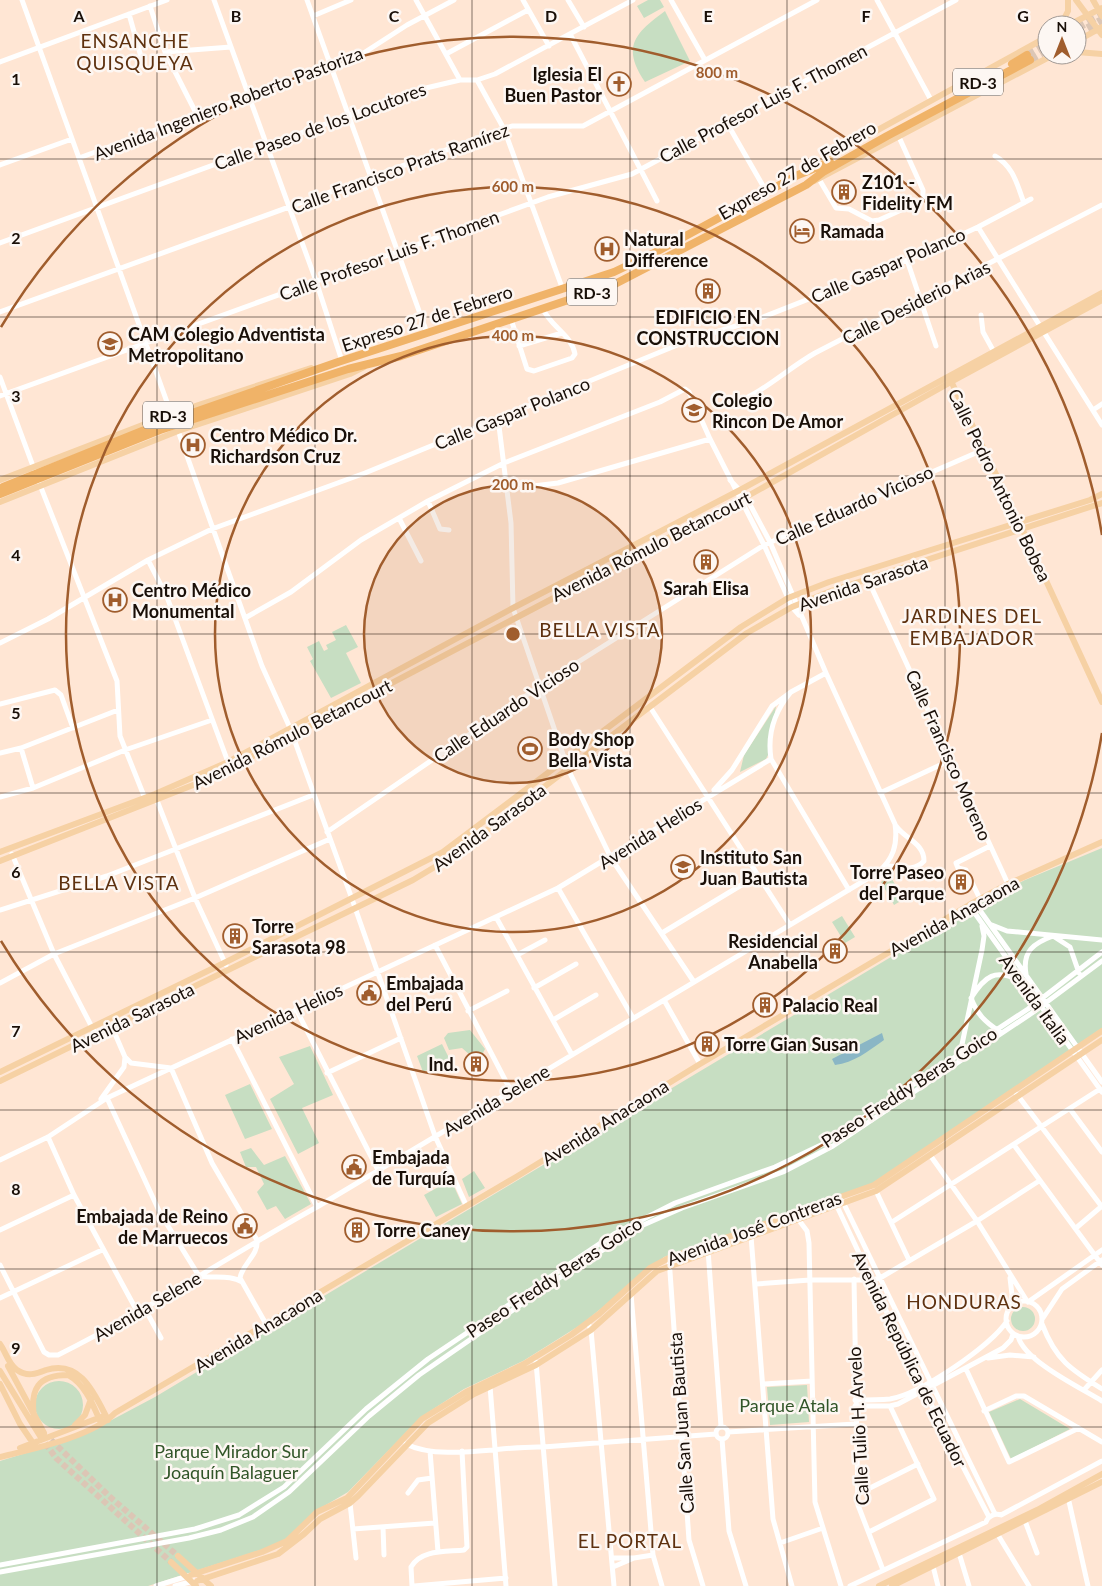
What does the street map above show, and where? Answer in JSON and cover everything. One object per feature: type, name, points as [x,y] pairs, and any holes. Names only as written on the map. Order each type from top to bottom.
[{"type":"highway","name":"Expreso 27 de Febrero","points":[[1029,57],[823,172],[806,185],[613,285],[364,367],[348,369],[203,412],[340,362],[614,272],[656,252],[798,174],[819,168],[1029,57]]},
{"type":"highway","name":"RD-3","points":[[0,488],[152,427],[203,412]]},
{"type":"highway","name":"RD-3","points":[[0,494],[203,412]]},
{"type":"main road","points":[[1066,15],[1068,0]]},
{"type":"main road","points":[[1076,0],[1085,15]]},
{"type":"main road","points":[[1087,16],[1101,11],[1093,0]]},
{"type":"main road","points":[[1087,17],[1099,29],[1102,35]]},
{"type":"main road","points":[[1087,36],[1099,29]]},
{"type":"main road","name":"RD-3","points":[[798,174],[1037,42]]},
{"type":"main road","points":[[1087,53],[1102,54]]},
{"type":"main road","name":"RD-3","points":[[806,185],[1037,64]]},
{"type":"main road","name":"Avenida Rómulo Betancourt","points":[[156,798],[228,762],[513,608],[738,492],[1042,328],[1102,292]]},
{"type":"main road","name":"Avenida Rómulo Betancourt","points":[[0,852],[211,778],[743,499],[994,352],[1102,300]]},
{"type":"main road","name":"RD-3","points":[[0,480],[172,415],[330,361],[340,362]]},
{"type":"main road","name":"RD-3","points":[[0,502],[39,484],[177,429],[350,374],[364,367]]},
{"type":"main road","name":"Calle Pedro Antonio Bobea","points":[[949,379],[985,449],[1102,702]]},
{"type":"main road","name":"Avenida Sarasota","points":[[0,1072],[352,899],[443,852],[741,627],[791,597],[864,571],[1090,500],[1102,494]]},
{"type":"main road","name":"Avenida Sarasota","points":[[0,1081],[413,880],[453,856],[747,633],[795,606],[869,579],[1102,503]]},
{"type":"main road","name":"Avenida Rómulo Betancourt","points":[[0,861],[146,801]]},
{"type":"main road","name":"Avenida Anacaona","points":[[0,1456],[39,1442],[58,1438],[115,1413],[563,1149],[700,1064],[974,902],[1008,884],[1102,842]]},
{"type":"main road","name":"Avenida José Contreras","points":[[842,1200],[876,1191],[930,1155],[1102,1031]]},
{"type":"main road","name":"Avenida José Contreras","points":[[197,1583],[278,1554],[320,1519],[350,1502],[422,1419],[452,1400],[536,1357],[588,1323],[641,1276],[669,1258],[751,1236],[798,1219],[874,1185],[1016,1093],[1080,1056],[1102,1040]]},
{"type":"main road","name":"Avenida José Contreras","points":[[191,1575],[262,1552],[287,1541],[317,1512],[347,1498],[404,1442],[428,1423],[463,1400],[536,1365],[591,1330],[657,1271],[708,1248],[835,1203]]},
{"type":"main road","points":[[0,1344],[12,1365],[19,1372],[32,1375],[61,1368],[75,1371],[87,1382],[103,1419]]},
{"type":"main road","points":[[0,1349],[34,1417]]},
{"type":"main road","points":[[0,1371],[39,1442]]},
{"type":"main road","points":[[39,1442],[34,1417],[33,1397],[41,1382],[48,1377],[68,1375],[77,1380],[103,1419]]},
{"type":"main road","points":[[0,1384],[39,1442]]},
{"type":"main road","points":[[68,1430],[85,1415],[91,1399]]},
{"type":"main road","name":"Avenida Anacaona","points":[[58,1438],[68,1430],[103,1419]]},
{"type":"main road","points":[[879,1586],[959,1553],[988,1536],[998,1535],[1012,1524],[1025,1521],[1068,1497],[1102,1474]]},
{"type":"main road","points":[[892,1586],[933,1563],[1102,1482]]},
{"type":"main road","points":[[178,1556],[210,1585]]},
{"type":"main road","points":[[171,1562],[197,1583]]},
{"type":"street","points":[[22,0],[244,618],[262,666],[290,728],[435,1136],[466,1205]]},
{"type":"street","points":[[0,62],[167,0]]},
{"type":"street","points":[[214,0],[316,281],[340,362]]},
{"type":"street","points":[[307,0],[427,333]]},
{"type":"street","points":[[313,16],[351,0]]},
{"type":"street","points":[[416,0],[460,80]]},
{"type":"street","name":"Avenida Ingeniero Roberto Pastoriza","points":[[79,158],[370,50],[424,16],[454,0]]},
{"type":"street","points":[[523,0],[549,46]]},
{"type":"street","points":[[568,0],[584,26]]},
{"type":"street","name":"Calle Paseo de los Locutores","points":[[0,243],[426,88],[460,80],[477,80],[495,74],[634,0]]},
{"type":"street","points":[[671,0],[705,60]]},
{"type":"street","name":"Calle Francisco Prats Ramírez","points":[[0,312],[118,267],[512,126],[583,126],[817,0]]},
{"type":"street","points":[[877,0],[931,100]]},
{"type":"street","name":"Calle Profesor Luis F. Thomen","points":[[0,396],[531,204],[626,176],[956,0]]},
{"type":"street","points":[[150,6],[165,52],[197,115]]},
{"type":"street","points":[[446,54],[528,10]]},
{"type":"street","points":[[129,14],[143,64]]},
{"type":"street","points":[[570,34],[658,201]]},
{"type":"street","points":[[165,52],[231,48]]},
{"type":"street","points":[[477,80],[504,129],[563,290]]},
{"type":"street","points":[[727,123],[766,192]]},
{"type":"street","points":[[819,179],[836,208],[847,209],[872,221],[879,220],[919,202],[923,198],[923,190],[899,137]]},
{"type":"street","points":[[0,165],[72,139]]},
{"type":"street","points":[[995,156],[1005,163],[1012,172],[1024,202]]},
{"type":"street","name":"Calle Gaspar Polanco","points":[[0,643],[84,598],[148,560],[212,529],[365,473],[692,339],[753,321],[907,260],[978,227],[1031,199]]},
{"type":"street","name":"Calle Desiderio Arias","points":[[733,404],[766,388],[815,353],[1102,206]]},
{"type":"street","points":[[978,227],[1102,425]]},
{"type":"street","points":[[907,260],[936,346]]},
{"type":"street","points":[[511,319],[528,369],[534,371],[572,358],[575,354],[572,345],[547,319],[543,309]]},
{"type":"street","points":[[981,315],[983,332],[994,352]]},
{"type":"street","points":[[519,346],[562,333]]},
{"type":"street","points":[[0,377],[39,484],[117,681],[118,726],[125,750],[146,801]]},
{"type":"street","points":[[244,618],[291,592],[343,551],[428,501],[504,463],[651,406],[685,390],[689,392],[730,480],[770,542],[791,597],[895,824],[903,834],[918,845],[924,854],[924,861],[918,867],[909,869],[887,866],[894,852],[895,824]]},
{"type":"street","points":[[1093,410],[1102,404]]},
{"type":"street","points":[[498,418],[508,489],[513,608],[515,617],[568,769],[611,858],[694,982]]},
{"type":"street","points":[[508,489],[558,483],[710,439]]},
{"type":"street","name":"Calle Eduardo Vicioso","points":[[327,832],[540,686],[764,545],[985,449]]},
{"type":"street","points":[[743,499],[791,597]]},
{"type":"street","points":[[428,501],[440,529],[449,530]]},
{"type":"street","points":[[399,518],[421,561]]},
{"type":"street","points":[[148,560],[167,597],[228,762]]},
{"type":"street","name":"Calle Francisco Moreno","points":[[864,571],[1008,884]]},
{"type":"street","name":"Avenida Helios","points":[[708,796],[732,770],[766,714],[781,698],[826,673]]},
{"type":"street","points":[[0,704],[55,690],[61,695],[73,728]]},
{"type":"street","points":[[791,692],[777,712],[773,723],[770,737],[771,759],[849,890]]},
{"type":"street","points":[[650,707],[790,925]]},
{"type":"street","points":[[0,753],[21,748],[118,710]]},
{"type":"street","points":[[0,797],[33,788],[125,750],[212,720]]},
{"type":"street","points":[[21,748],[33,788]]},
{"type":"street","name":"Avenida Helios","points":[[0,1160],[48,1137],[107,1098],[558,888],[611,858],[708,796],[771,759]]},
{"type":"street","points":[[880,793],[951,760]]},
{"type":"street","points":[[0,910],[30,898],[107,876],[313,795]]},
{"type":"street","points":[[156,798],[194,898],[228,970]]},
{"type":"street","points":[[0,984],[54,954],[194,898],[330,839]]},
{"type":"street","name":"Avenida Italia","points":[[990,846],[956,863],[958,868],[966,870],[974,902],[984,922],[1023,982],[1075,1049]]},
{"type":"street","points":[[9,849],[54,954],[96,1035]]},
{"type":"street","name":"Avenida Selene","points":[[14,1292],[44,1352],[49,1355],[58,1355],[145,1310],[257,1240],[317,1207],[887,866]]},
{"type":"street","points":[[662,933],[758,875]]},
{"type":"street","points":[[558,888],[633,1018]]},
{"type":"street","points":[[496,917],[572,1055]]},
{"type":"street","points":[[954,1059],[961,1049],[984,941],[984,922],[1001,930],[1102,940]]},
{"type":"street","name":"Avenida Italia","points":[[984,922],[1027,977],[1101,1091]]},
{"type":"street","points":[[1053,936],[1070,947],[1081,978]]},
{"type":"street","points":[[1027,977],[1025,963],[1030,949],[1040,941],[1053,936]]},
{"type":"street","points":[[517,955],[545,940]]},
{"type":"street","points":[[435,945],[511,1091]]},
{"type":"street","name":"Paseo Freddy Beras Goico","points":[[1054,994],[1102,952]]},
{"type":"street","name":"Paseo Freddy Beras Goico","points":[[0,1565],[219,1523],[259,1504],[284,1487],[366,1409],[402,1379],[508,1305],[636,1221],[675,1204],[775,1168],[823,1144],[1081,978],[1102,961]]},
{"type":"street","points":[[534,988],[576,964]]},
{"type":"street","points":[[971,998],[981,983],[992,976],[1008,974],[1023,982]]},
{"type":"street","points":[[468,1011],[507,991]]},
{"type":"street","points":[[552,1020],[596,995]]},
{"type":"street","points":[[971,998],[975,1010],[982,1019],[999,1031]]},
{"type":"street","points":[[664,1000],[700,1064]]},
{"type":"street","points":[[296,1009],[378,1170]]},
{"type":"street","points":[[96,1104],[118,1078],[124,1067],[125,1058],[112,1027]]},
{"type":"street","name":"Paseo Freddy Beras Goico","points":[[0,1572],[175,1541],[221,1530],[243,1522],[269,1508],[289,1492],[369,1416],[403,1387],[445,1355],[512,1310],[641,1226],[682,1208],[783,1172],[833,1146],[999,1031]]},
{"type":"street","points":[[327,1073],[400,1038]]},
{"type":"street","points":[[232,1039],[317,1207]]},
{"type":"street","name":"Avenida Italia","points":[[1080,1056],[1102,1082]]},
{"type":"street","points":[[125,1058],[136,1065],[171,1068],[212,1163],[257,1240],[257,1248],[241,1272],[242,1282],[266,1324]]},
{"type":"street","points":[[892,1222],[1101,1091]]},
{"type":"street","points":[[1016,1093],[1102,1206],[1076,1228]]},
{"type":"street","points":[[107,1098],[160,1213],[199,1276],[212,1278],[231,1277],[242,1282]]},
{"type":"street","points":[[1070,1109],[1102,1152]]},
{"type":"street","points":[[48,1137],[74,1195],[102,1250],[138,1313]]},
{"type":"street","points":[[931,1383],[966,1369],[1003,1348],[1016,1335],[1033,1335],[1047,1309],[1062,1289],[1101,1262],[1014,1145]]},
{"type":"street","points":[[930,1155],[976,1221],[1027,1302],[1039,1309],[1046,1335],[1058,1356],[1102,1389]]},
{"type":"street","points":[[756,1284],[810,1280],[872,1280],[880,1278],[976,1221],[1039,1180]]},
{"type":"street","points":[[876,1191],[910,1260]]},
{"type":"street","points":[[0,1230],[74,1195]]},
{"type":"street","name":"Avenida República de Ecuador","points":[[842,1200],[994,1514]]},
{"type":"street","name":"Avenida República de Ecuador","points":[[835,1203],[987,1520]]},
{"type":"street","points":[[798,1219],[809,1236],[815,1502],[841,1586]]},
{"type":"street","points":[[751,1236],[764,1384],[773,1520],[792,1586]]},
{"type":"street","points":[[708,1248],[721,1426]]},
{"type":"street","points":[[0,1298],[102,1250]]},
{"type":"street","points":[[1009,1311],[1016,1304],[1027,1302],[1096,1256],[1102,1250]]},
{"type":"street","name":"Calle San Juan Bautista","points":[[669,1258],[668,1266],[690,1540],[703,1586]]},
{"type":"street","points":[[0,1265],[14,1292]]},
{"type":"street","points":[[855,1406],[890,1406],[923,1388],[972,1355],[998,1333],[1006,1320],[1012,1295],[1010,1277]]},
{"type":"street","name":"Calle Tulio H. Arvelo","points":[[854,1279],[855,1424],[858,1505],[883,1570]]},
{"type":"street","points":[[632,1294],[653,1555],[662,1586]]},
{"type":"street","points":[[508,1305],[512,1310]]},
{"type":"street","points":[[1046,1335],[1045,1320],[1047,1309]]},
{"type":"street","points":[[145,1310],[161,1338]]},
{"type":"street","points":[[1006,1320],[1024,1347],[1034,1357],[1102,1401]]},
{"type":"street","points":[[588,1323],[591,1330],[613,1567],[611,1576],[614,1586]]},
{"type":"street","points":[[980,1361],[1010,1355],[1034,1357]]},
{"type":"street","points":[[536,1357],[555,1586]]},
{"type":"street","points":[[966,1369],[1009,1462],[1079,1428]]},
{"type":"street","points":[[1084,1390],[1102,1370]]},
{"type":"street","points":[[764,1384],[812,1381]]},
{"type":"street","points":[[490,1386],[506,1586]]},
{"type":"street","points":[[855,1400],[890,1399],[923,1388]]},
{"type":"street","points":[[984,1411],[1020,1396],[1102,1442]]},
{"type":"street","points":[[869,1532],[933,1500],[890,1406]]},
{"type":"street","points":[[728,1432],[855,1424]]},
{"type":"street","points":[[721,1426],[725,1427],[728,1432]]},
{"type":"street","points":[[716,1434],[716,1429],[721,1426]]},
{"type":"street","points":[[722,1439],[726,1437],[728,1432]]},
{"type":"street","points":[[404,1442],[419,1450],[496,1451],[522,1446],[544,1447],[716,1434],[722,1439],[729,1531],[746,1586]]},
{"type":"street","points":[[430,1451],[438,1552]]},
{"type":"street","points":[[462,1451],[467,1548],[426,1555],[414,1562],[411,1567],[413,1586],[470,1583],[506,1578]]},
{"type":"street","points":[[1001,1515],[1102,1461]]},
{"type":"street","points":[[858,1494],[918,1464]]},
{"type":"street","points":[[408,1493],[418,1480],[432,1478]]},
{"type":"street","points":[[1068,1497],[1088,1586]]},
{"type":"street","points":[[350,1502],[356,1558]]},
{"type":"street","points":[[850,1586],[987,1520],[994,1514],[1001,1515],[1012,1524]]},
{"type":"street","points":[[987,1520],[988,1536]]},
{"type":"street","points":[[1025,1521],[1037,1552]]},
{"type":"street","points":[[353,1529],[435,1523]]},
{"type":"street","points":[[383,1526],[384,1555]]},
{"type":"street","points":[[780,1543],[823,1528]]},
{"type":"street","points":[[998,1535],[1029,1586]]},
{"type":"street","points":[[959,1553],[969,1586]]},
{"type":"street","points":[[612,1558],[634,1558],[653,1555]]},
{"type":"street","points":[[613,1567],[634,1558]]},
{"type":"street","points":[[933,1563],[938,1586]]},
{"type":"street","points":[[156,1586],[191,1575]]},
{"type":"street","points":[[175,1586],[197,1583]]},
{"type":"green space","points":[[648,0],[660,0],[664,7],[644,18],[637,6]]},
{"type":"green space","points":[[665,11],[690,61],[645,82],[634,59],[633,50],[635,42],[646,26]]},
{"type":"green space","points":[[346,625],[358,647],[346,653],[361,683],[331,698],[310,661],[313,659],[307,647],[319,641],[324,651],[328,649],[326,645],[336,640],[332,632]]},
{"type":"green space","points":[[776,706],[766,759],[740,772],[744,755]]},
{"type":"green space","name":"Parque Mirador Sur Joaquín Balaguer","points":[[1102,848],[1102,1028],[873,1183],[664,1257],[582,1324],[523,1361],[464,1389],[421,1417],[348,1492],[319,1509],[286,1539],[273,1546],[148,1586],[0,1586],[0,1461],[62,1442],[106,1423],[155,1397],[993,896],[1025,880]]},
{"type":"green space","points":[[890,876],[904,899],[894,905],[881,882]]},
{"type":"green space","points":[[842,916],[855,937],[845,943],[832,922]]},
{"type":"green space","points":[[470,1030],[485,1049],[483,1053],[470,1055],[462,1048],[449,1050],[444,1038],[448,1033]]},
{"type":"green space","points":[[442,1044],[450,1060],[423,1072],[417,1056]]},
{"type":"green space","points":[[310,1046],[333,1095],[302,1108],[319,1143],[298,1154],[270,1099],[294,1084],[279,1057]]},
{"type":"green space","points":[[250,1084],[272,1129],[245,1139],[225,1095]]},
{"type":"green space","points":[[251,1148],[264,1165],[285,1156],[311,1204],[285,1219],[276,1206],[267,1210],[257,1192],[264,1184],[256,1167],[246,1167],[240,1152]]},
{"type":"green space","points":[[474,1171],[485,1188],[469,1197],[462,1179]]},
{"type":"green space","points":[[451,1180],[462,1204],[436,1217],[424,1195]]},
{"type":"green space","points":[[1023,1307],[1028,1308],[1034,1314],[1034,1324],[1028,1330],[1023,1331],[1018,1330],[1012,1324],[1011,1319],[1012,1314],[1018,1308]]},
{"type":"green space","points":[[59,1381],[68,1383],[76,1388],[81,1396],[83,1405],[81,1414],[76,1422],[68,1427],[59,1429],[50,1427],[42,1422],[37,1414],[35,1405],[37,1396],[42,1388],[50,1383]]},
{"type":"green space","name":"Parque Atala","points":[[807,1385],[809,1422],[770,1425],[767,1387]]},
{"type":"green space","points":[[1020,1399],[1070,1429],[1011,1459],[989,1412]]},
{"type":"water","points":[[882,1033],[884,1040],[855,1059],[835,1065],[832,1059]]},
{"type":"tunnel","points":[[1087,22],[1102,14]]},
{"type":"tunnel","points":[[1087,28],[1102,20]]},
{"type":"tunnel","points":[[1027,55],[1037,50]]},
{"type":"tunnel","points":[[1030,60],[1037,56]]},
{"type":"tunnel","points":[[40,1436],[56,1458],[171,1562]]},
{"type":"tunnel","points":[[51,1440],[109,1496],[178,1556]]},
{"type":"place","name":"Iglesia El Buen Pastor","points":[[619,84]]},
{"type":"place","name":"Z101 - Fidelity FM","points":[[844,192]]},
{"type":"place","name":"Ramada","points":[[802,231]]},
{"type":"place","name":"Natural Difference","points":[[607,249]]},
{"type":"place","name":"EDIFICIO EN CONSTRUCCION","points":[[708,291]]},
{"type":"place","name":"CAM Colegio Adventista Metropolitano","points":[[110,344]]},
{"type":"place","name":"Colegio Rincon De Amor","points":[[694,410]]},
{"type":"place","name":"Centro Médico Dr. Richardson Cruz","points":[[193,445]]},
{"type":"place","name":"Sarah Elisa","points":[[706,562]]},
{"type":"place","name":"Centro Médico Monumental","points":[[115,600]]},
{"type":"place","name":"Body Shop Bella Vista","points":[[530,749]]},
{"type":"place","name":"Instituto San Juan Bautista","points":[[683,867]]},
{"type":"place","name":"Torre Paseo del Parque","points":[[961,882]]},
{"type":"place","name":"Torre Sarasota 98","points":[[235,936]]},
{"type":"place","name":"Residencial Anabella","points":[[835,951]]},
{"type":"place","name":"Embajada del Perú","points":[[369,993]]},
{"type":"place","name":"Palacio Real","points":[[765,1005]]},
{"type":"place","name":"Torre Gian Susan","points":[[707,1044]]},
{"type":"place","name":"Ind.","points":[[476,1064]]},
{"type":"place","name":"Embajada de Turquía","points":[[354,1167]]},
{"type":"place","name":"Embajada de Reino de Marruecos","points":[[245,1226]]},
{"type":"place","name":"Torre Caney","points":[[357,1230]]},
{"type":"district","name":"ENSANCHE QUISQUEYA","points":[[135,51]]},
{"type":"district","name":"JARDINES DEL EMBAJADOR","points":[[972,626]]},
{"type":"district","name":"BELLA VISTA","points":[[600,629]]},
{"type":"district","name":"BELLA VISTA","points":[[119,882]]},
{"type":"district","name":"HONDURAS","points":[[964,1301]]},
{"type":"district","name":"EL PORTAL","points":[[630,1540]]}]
